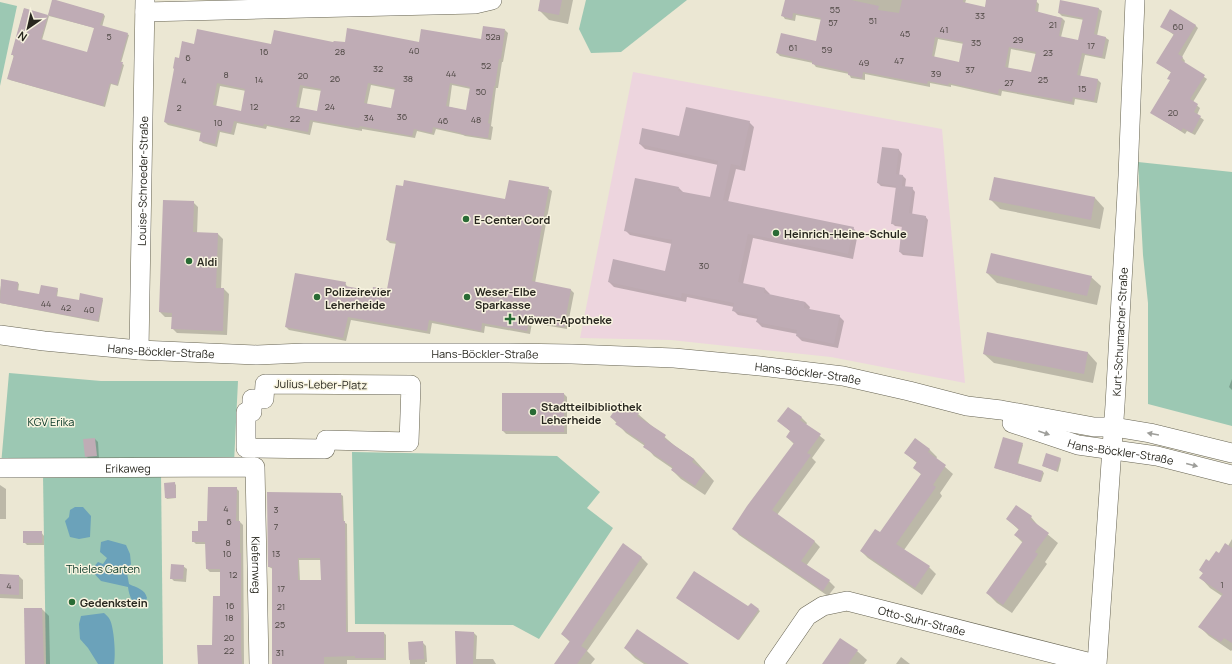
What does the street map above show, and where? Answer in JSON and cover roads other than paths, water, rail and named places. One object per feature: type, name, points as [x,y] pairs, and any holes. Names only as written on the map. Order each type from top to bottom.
[{"type":"street","name":"Louise-Schroeder-Straße","points":[[138,350],[145,6],[476,4],[492,0]]},
{"type":"street","name":"Kurt-Schumacher-Straße","points":[[1096,664],[1114,427],[1128,176],[1135,0]]},
{"type":"street","name":"Hans-Böckler-Straße","points":[[0,335],[44,341],[138,350],[257,355],[304,353],[504,353],[674,358],[760,366],[843,376],[895,387],[967,406],[1001,410],[1094,427],[1114,427],[1165,436],[1232,453]]},
{"type":"street","name":"Julius-Leber-Platz","points":[[265,384],[411,385],[409,427],[409,442],[326,440],[325,449],[246,448],[246,412],[252,412],[252,399],[264,399],[265,384]]},
{"type":"street","name":"Hans-Böckler-Straße","points":[[967,406],[983,413],[1078,445],[1157,456],[1232,475]]},
{"type":"street","name":"Erikaweg","points":[[0,468],[255,467]]},
{"type":"street","name":"Kiefernweg","points":[[255,467],[258,664]]},
{"type":"street","name":"Otto-Suhr-Straße","points":[[774,664],[807,616],[823,606],[847,601],[1096,664]]},
{"type":"water","points":[[75,507],[83,507],[91,516],[90,537],[79,539],[70,537],[65,521],[69,517],[70,510]]},
{"type":"water","points":[[108,540],[126,545],[130,554],[131,564],[127,573],[129,584],[140,589],[146,595],[147,598],[143,606],[134,603],[129,594],[128,587],[101,581],[91,570],[98,562],[103,564],[107,558],[100,552],[101,542]]},
{"type":"water","points":[[104,613],[110,619],[113,629],[115,648],[114,664],[98,664],[88,648],[80,639],[79,624],[81,616]]},
{"type":"place","name":"E-Center Cord","points":[[466,219]]},
{"type":"place","name":"Heinrich-Heine-Schule","points":[[776,233]]},
{"type":"place","name":"Aldi","points":[[189,261]]},
{"type":"place","name":"Polizeirevier Leherheide","points":[[317,297]]},
{"type":"place","name":"Weser-Elbe Sparkasse","points":[[467,297]]},
{"type":"place","name":"Möwen-Apotheke","points":[[510,319]]},
{"type":"place","name":"Stadtteilbibliothek Leherheide","points":[[533,412]]},
{"type":"place","name":"Gedenkstein","points":[[72,602]]},
{"type":"park label","name":"KGV Erika","points":[[51,421]]},
{"type":"park label","name":"Thieles Garten","points":[[103,568]]}]
